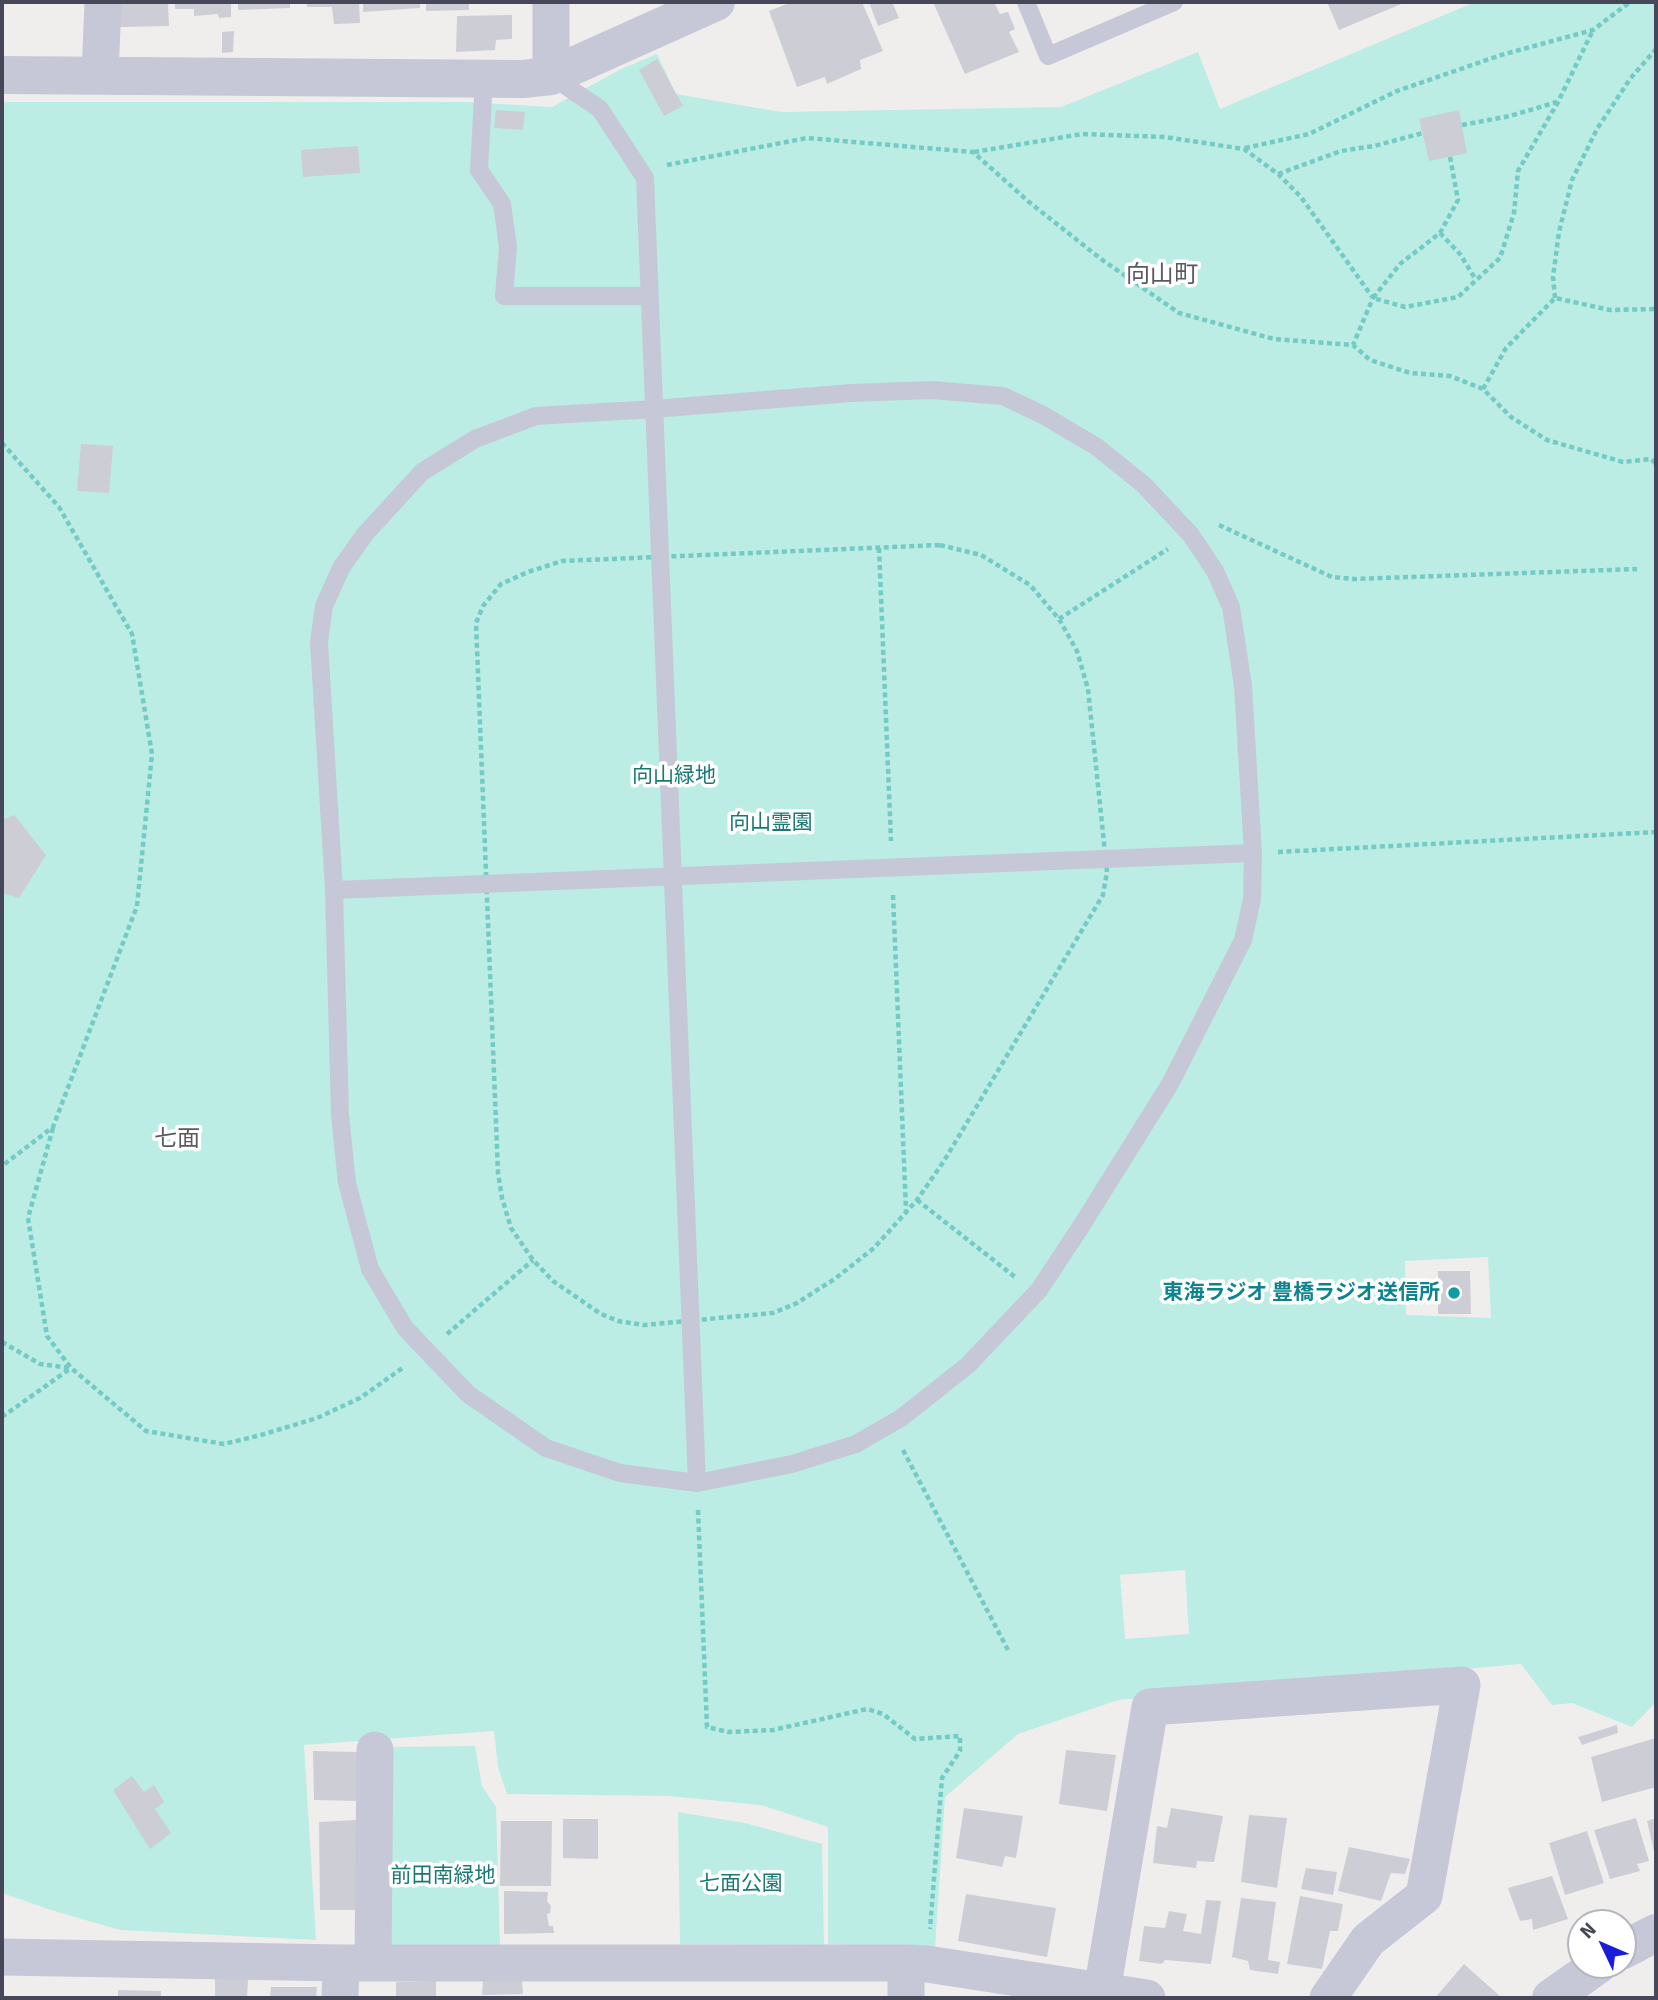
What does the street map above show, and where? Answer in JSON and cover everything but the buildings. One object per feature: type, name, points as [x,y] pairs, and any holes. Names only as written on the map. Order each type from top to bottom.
[{"type":"street","points":[[100,75],[103,2]]},
{"type":"street","points":[[551,2],[551,76]]},
{"type":"street","points":[[2,75],[523,79],[551,76],[716,2]]},
{"type":"street","points":[[1102,1992],[1150,1707],[1462,1685],[1424,1896],[1368,1940],[1328,1998]]},
{"type":"street","points":[[351,1975],[375,1750]]},
{"type":"street","points":[[1637,1943],[1656,1933]]},
{"type":"street","points":[[2,1957],[351,1975],[913,1975],[1147,1998]]},
{"type":"street","points":[[1551,1998],[1576,1979]]},
{"type":"lane","points":[[1026,2],[1048,56],[1174,2]]},
{"type":"lane","points":[[551,76],[600,109],[645,178],[697,1483]]},
{"type":"lane","points":[[484,79],[479,170],[502,204],[508,247],[504,296],[648,296]]},
{"type":"lane","points":[[932,390],[1003,396],[1043,415],[1097,447],[1144,485],[1191,535],[1215,571],[1231,607],[1243,685],[1253,853],[1252,899],[1243,940],[1170,1084],[1036,1294],[968,1366],[890,1425],[856,1444],[792,1464],[697,1483],[620,1473],[547,1448],[468,1394],[425,1352],[405,1328],[370,1269],[347,1183],[340,1115],[334,890],[319,642],[324,606],[341,568],[365,534],[422,472],[475,439],[536,416],[654,409],[851,393],[932,390]]},
{"type":"lane","points":[[334,890],[1253,853]]},
{"type":"path","points":[[645,178],[669,164],[807,138],[973,152],[1082,134],[1165,136],[1244,149],[1309,135],[1397,91],[1501,55],[1593,30],[1630,2]]},
{"type":"path","points":[[1244,149],[1278,174],[1301,197],[1373,298],[1405,307],[1458,297],[1500,258],[1514,213],[1518,171],[1558,102],[1593,30]]},
{"type":"path","points":[[1483,389],[1506,348],[1555,298],[1553,277],[1559,232],[1572,180],[1597,130],[1630,79],[1656,49]]},
{"type":"path","points":[[1462,125],[1510,116],[1558,102]]},
{"type":"path","points":[[1278,174],[1341,152],[1423,133]]},
{"type":"path","points":[[973,152],[1029,202],[1101,259],[1179,313],[1274,339],[1353,345],[1370,360],[1410,373],[1450,376],[1483,389],[1511,417],[1547,440],[1623,462],[1651,459]]},
{"type":"path","points":[[1353,345],[1373,298],[1400,264],[1440,233],[1458,200],[1450,157]]},
{"type":"path","points":[[1440,233],[1460,254],[1476,280]]},
{"type":"path","points":[[1555,298],[1610,310],[1656,309]]},
{"type":"path","points":[[2,443],[59,507],[132,634],[152,754],[137,906],[53,1127],[28,1218],[47,1336],[71,1368],[146,1431],[224,1444],[317,1418],[360,1398],[425,1352],[533,1260]]},
{"type":"path","points":[[1651,459],[1656,450]]},
{"type":"path","points":[[1651,459],[1656,464]]},
{"type":"path","points":[[1059,619],[1191,535],[1216,523],[1332,578],[1637,569]]},
{"type":"path","points":[[1253,853],[1656,832]]},
{"type":"path","points":[[2,1166],[53,1127]]},
{"type":"path","points":[[917,1200],[1036,1294]]},
{"type":"path","points":[[2,1342],[40,1364],[71,1368]]},
{"type":"path","points":[[2,1417],[71,1368]]},
{"type":"path","points":[[890,1425],[1008,1650]]},
{"type":"path","points":[[697,1483],[707,1727],[727,1732],[774,1730],[867,1709],[883,1714],[915,1739],[960,1736],[960,1751],[942,1778],[913,1975]]},
{"type":"green space","name":"向山緑地","points":[[1475,2],[1656,2],[1656,1702],[1632,1727],[1572,1703],[1552,1705],[1521,1664],[1118,1700],[1018,1734],[945,1797],[935,1948],[828,1944],[828,1827],[761,1805],[669,1796],[507,1794],[498,1767],[494,1731],[304,1745],[316,1940],[120,1930],[2,1893],[2,102],[467,102],[552,107],[621,69],[657,54],[676,94],[781,112],[1061,107],[1198,52],[1220,109]],"holes":[[[1488,1257],[1491,1318],[1406,1315],[1405,1261]],[[1185,1570],[1189,1634],[1125,1639],[1120,1575]]]},
{"type":"green space","name":"前田南緑地","points":[[475,1746],[482,1786],[496,1807],[500,1946],[390,1946],[385,1747]]},
{"type":"green space","name":"七面公園","points":[[678,1812],[745,1823],[822,1844],[824,1945],[680,1944]]},
{"type":"place","name":"東海ラジオ 豊橋ラジオ送信所","points":[[1454,1293]]},
{"type":"district","name":"向山町","points":[[1162,276]]},
{"type":"district","name":"七面","points":[[177,1140]]},
{"type":"park label","name":"向山霊園","points":[[771,823]]}]
